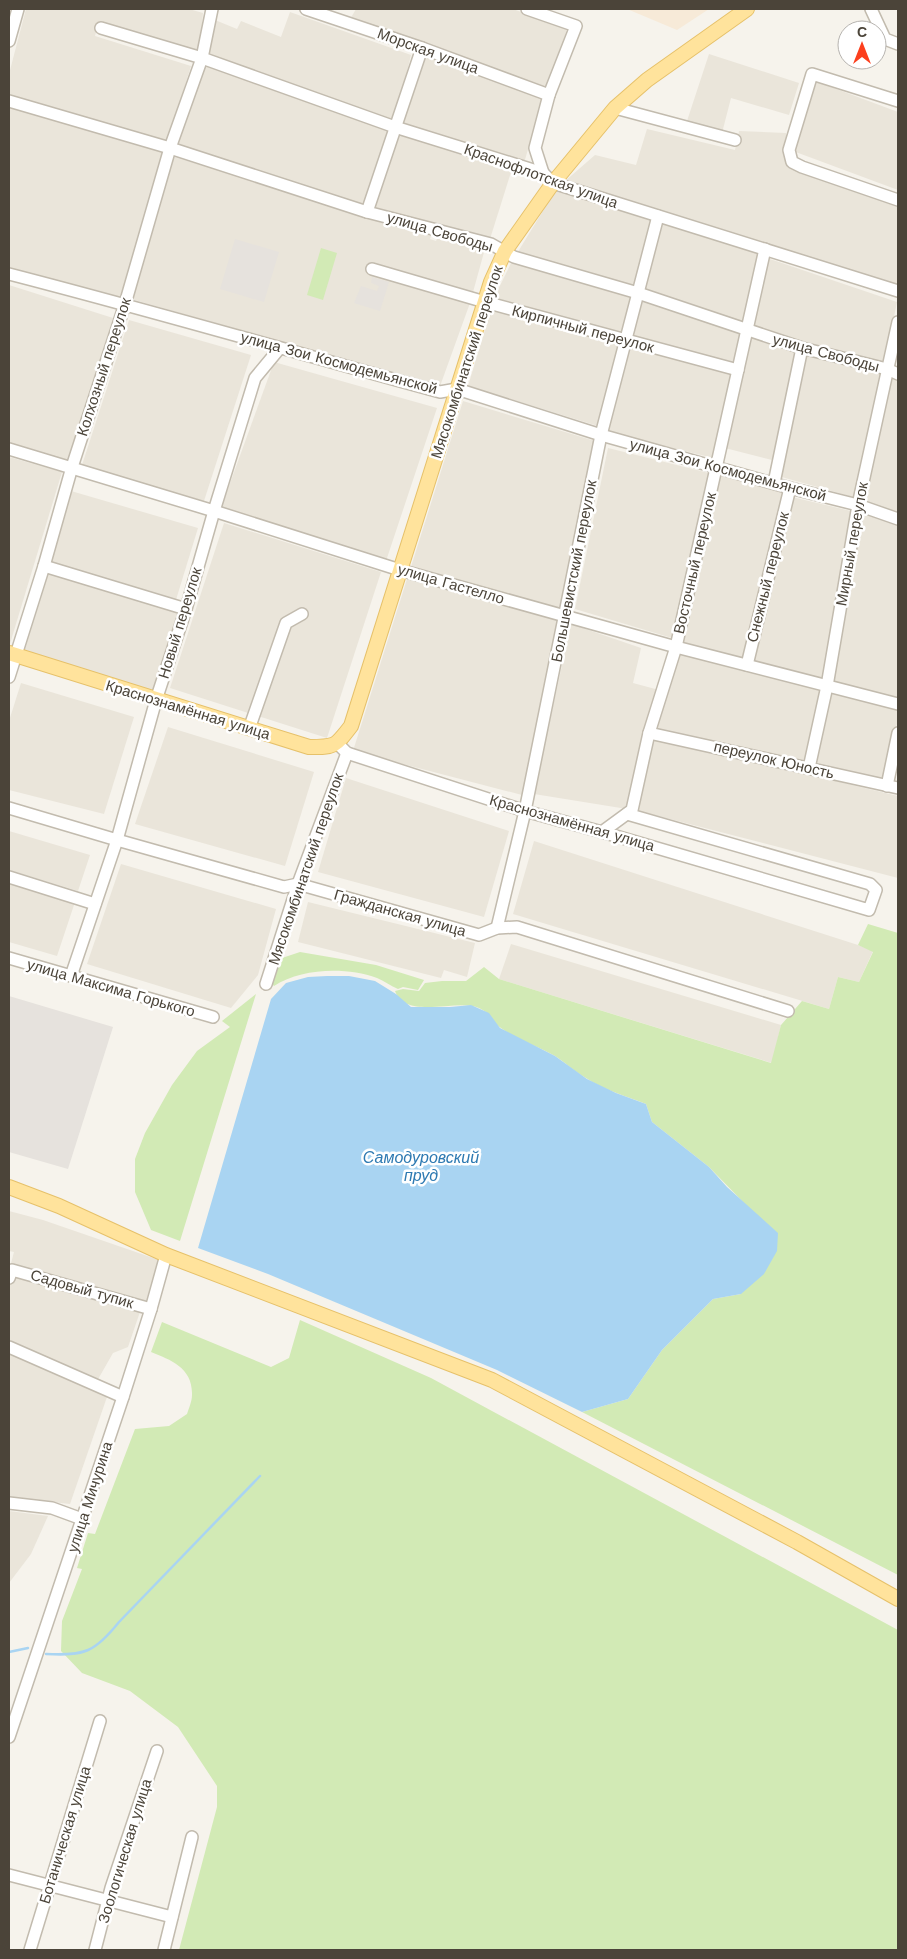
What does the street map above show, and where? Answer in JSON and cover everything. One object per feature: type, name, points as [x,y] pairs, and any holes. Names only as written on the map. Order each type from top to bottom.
[{"type":"main road","name":"Мясокомбинатский переулок","points":[[342,748],[351,726],[491,282],[505,251],[548,178],[615,108],[647,80],[746,9]]},
{"type":"main road","name":"Краснознамённая улица","points":[[12,654],[309,747],[342,748]]},
{"type":"main road","points":[[9,1187],[59,1206],[166,1255],[492,1380],[788,1537],[898,1599]]},
{"type":"street","points":[[9,41],[18,9]]},
{"type":"street","points":[[202,58],[212,9]]},
{"type":"street","name":"Морская улица","points":[[306,9],[422,48],[549,95]]},
{"type":"street","points":[[527,9],[576,26],[549,95],[535,148],[548,178]]},
{"type":"street","points":[[871,9],[885,40],[898,44]]},
{"type":"street","name":"Краснофлотская улица","points":[[101,28],[202,58],[395,127],[658,216],[898,291]]},
{"type":"street","points":[[367,212],[422,48]]},
{"type":"street","name":"Колхозный переулок","points":[[9,677],[12,654],[44,566],[72,467],[125,304],[170,148],[202,58]]},
{"type":"street","points":[[898,101],[812,74],[789,150],[792,162],[802,167],[898,200]]},
{"type":"street","name":"улица Свободы","points":[[9,101],[170,148],[367,212],[491,244],[514,257],[638,293],[802,348],[887,369],[898,374]]},
{"type":"street","points":[[615,108],[735,140]]},
{"type":"street","name":"Большевистский переулок","points":[[497,928],[525,811],[566,616],[601,435],[658,216]]},
{"type":"street","name":"Восточный переулок","points":[[627,814],[632,810],[649,733],[676,647],[765,249]]},
{"type":"street","name":"Кирпичный переулок","points":[[372,269],[626,341],[738,370]]},
{"type":"street","name":"улица Зои Космодемьянской","points":[[9,274],[125,304],[279,349],[440,392],[457,389],[601,435],[858,505],[898,519]]},
{"type":"street","name":"Мирный переулок","points":[[809,768],[827,686],[858,505],[898,322]]},
{"type":"street","points":[[774,483],[802,348]]},
{"type":"street","name":"Новый переулок","points":[[71,976],[117,840],[156,700],[186,609],[214,510],[255,378],[279,349]]},
{"type":"street","name":"улица Гастелло","points":[[9,449],[214,510],[400,570],[676,647],[898,704]]},
{"type":"street","name":"Снежный переулок","points":[[747,665],[790,488]]},
{"type":"street","points":[[44,566],[186,609]]},
{"type":"street","points":[[249,729],[286,623],[302,614]]},
{"type":"street","name":"переулок Юность","points":[[649,733],[892,787]]},
{"type":"street","points":[[892,787],[898,733]]},
{"type":"street","name":"Краснознамённая улица","points":[[342,748],[525,811],[869,910],[876,895],[876,890],[870,884],[627,814]]},
{"type":"street","name":"Мясокомбинатский переулок","points":[[266,984],[342,748]]},
{"type":"street","name":"Гражданская улица","points":[[9,808],[284,887],[298,884],[479,935],[497,928],[517,927],[788,1011]]},
{"type":"street","points":[[602,832],[627,814]]},
{"type":"street","points":[[9,877],[95,904]]},
{"type":"street","name":"улица Максима Горького","points":[[9,958],[213,1017]]},
{"type":"street","name":"улица Мичурина","points":[[9,1737],[59,1593],[123,1397],[166,1255]]},
{"type":"street","name":"Садовый тупик","points":[[10,1274],[151,1309]]},
{"type":"street","points":[[9,1347],[123,1397]]},
{"type":"street","points":[[9,1503],[52,1508],[82,1519]]},
{"type":"street","name":"Ботаническая улица","points":[[30,1950],[100,1721]]},
{"type":"street","name":"Зоологическая улица","points":[[95,1950],[108,1900],[157,1751]]},
{"type":"street","points":[[164,1950],[192,1837]]},
{"type":"street","points":[[9,1875],[172,1917]]},
{"type":"shaded area","points":[[26,9],[189,9],[203,13],[199,56],[98,25],[95,36],[191,66],[166,146],[9,98],[9,74]]},
{"type":"shaded area","points":[[356,9],[513,9],[567,29],[547,92],[349,21]]},
{"type":"shaded area","points":[[627,9],[709,9],[677,30]]},
{"type":"shaded area","points":[[290,12],[411,55],[395,120],[204,59],[215,20],[237,29],[241,21],[281,37]]},
{"type":"shaded area","points":[[423,53],[543,98],[524,163],[401,124]]},
{"type":"shaded area","points":[[709,54],[799,83],[789,115],[731,98],[722,133],[686,124]]},
{"type":"shaded area","points":[[204,65],[391,129],[366,208],[172,148]]},
{"type":"shaded area","points":[[815,81],[898,112],[898,190],[793,151]]},
{"type":"shaded area","points":[[9,106],[166,152],[119,300],[9,270]]},
{"type":"shaded area","points":[[647,129],[735,150],[739,131],[786,133],[787,166],[898,203],[898,287],[564,182],[595,155],[636,165]]},
{"type":"shaded area","points":[[396,130],[511,172],[490,239],[371,209]]},
{"type":"shaded area","points":[[174,157],[432,233],[430,239],[436,241],[439,234],[486,245],[470,303],[439,389],[342,359],[131,299]]},
{"type":"shaded area","points":[[557,188],[653,219],[636,290],[516,255]]},
{"type":"shaded area","points":[[659,223],[762,253],[745,327],[642,291]]},
{"type":"shaded area","points":[[235,239],[279,252],[264,302],[220,289]]},
{"type":"shaded area","points":[[767,258],[897,302],[884,366],[749,330]]},
{"type":"shaded area","points":[[513,259],[635,294],[624,337],[493,300]]},
{"type":"shaded area","points":[[372,277],[389,282],[380,311],[354,303],[361,286],[377,291],[379,286],[371,283]]},
{"type":"shaded area","points":[[9,285],[113,318],[68,462],[9,444]]},
{"type":"shaded area","points":[[643,298],[742,330],[735,367],[630,337]]},
{"type":"shaded area","points":[[491,310],[622,345],[598,426],[468,386]]},
{"type":"shaded area","points":[[129,320],[251,355],[204,501],[82,465]]},
{"type":"shaded area","points":[[752,332],[800,349],[776,461],[725,448]]},
{"type":"shaded area","points":[[629,345],[732,371],[713,458],[605,431]]},
{"type":"shaded area","points":[[809,349],[884,371],[857,498],[778,476]]},
{"type":"shaded area","points":[[274,362],[437,408],[386,561],[221,508]]},
{"type":"shaded area","points":[[890,372],[898,376],[898,515],[861,502]]},
{"type":"shaded area","points":[[463,401],[595,441],[562,609],[411,567]]},
{"type":"shaded area","points":[[608,448],[709,473],[672,638],[575,609]]},
{"type":"shaded area","points":[[9,457],[62,472],[9,647]]},
{"type":"shaded area","points":[[720,474],[787,492],[743,660],[681,644]]},
{"type":"shaded area","points":[[71,491],[198,528],[175,603],[48,567]]},
{"type":"shaded area","points":[[792,497],[855,512],[825,682],[749,662]]},
{"type":"shaded area","points":[[863,510],[898,522],[898,702],[829,685]]},
{"type":"shaded area","points":[[224,523],[381,572],[327,738],[170,688]]},
{"type":"shaded area","points":[[47,571],[180,609],[151,695],[22,649]]},
{"type":"shaded area","points":[[407,579],[558,620],[522,795],[353,751]]},
{"type":"shaded area","points":[[571,624],[641,648],[633,683],[659,690],[627,809],[534,794]]},
{"type":"shaded area","points":[[678,652],[821,691],[805,765],[655,732]]},
{"type":"shaded area","points":[[21,683],[134,717],[104,814],[9,790],[9,721]]},
{"type":"shaded area","points":[[829,690],[898,707],[898,719],[885,782],[812,766]]},
{"type":"shaded area","points":[[168,727],[314,772],[285,866],[135,824]]},
{"type":"shaded area","points":[[652,737],[898,796],[898,878],[635,810]]},
{"type":"shaded area","points":[[346,778],[509,831],[484,917],[318,872]]},
{"type":"shaded area","points":[[9,831],[90,855],[78,891],[9,870]]},
{"type":"shaded area","points":[[534,841],[873,951],[859,982],[838,977],[829,1009],[513,914]]},
{"type":"shaded area","points":[[121,864],[276,909],[258,975],[231,1008],[87,964]]},
{"type":"shaded area","points":[[9,883],[75,902],[57,956],[9,942]]},
{"type":"shaded area","points":[[308,902],[475,943],[467,977],[444,970],[441,978],[298,942]]},
{"type":"shaded area","points":[[511,944],[781,1025],[772,1063],[499,979]]},
{"type":"shaded area","points":[[9,996],[113,1027],[68,1169],[9,1152]]},
{"type":"shaded area","points":[[9,1211],[43,1220],[159,1260],[146,1305],[10,1267],[14,1252],[9,1251]]},
{"type":"shaded area","points":[[14,1273],[141,1309],[128,1347],[113,1353],[97,1381],[9,1343],[9,1286]]},
{"type":"shaded area","points":[[9,1351],[108,1394],[70,1504],[9,1497]]},
{"type":"shaded area","points":[[9,1511],[48,1516],[31,1554],[9,1583]]},
{"type":"green space","points":[[321,248],[337,253],[323,300],[307,295]]},
{"type":"green space","points":[[868,924],[898,933],[898,1575],[582,1412],[628,1399],[662,1350],[713,1299],[741,1294],[749,1208],[709,1167],[652,1122],[646,1104],[593,1082],[555,1056],[507,1032],[479,1008],[459,1005],[421,1007],[410,1005],[401,1000],[395,991],[403,989],[419,991],[425,983],[466,981],[484,967],[499,979],[771,1063],[781,1025],[802,1001],[829,1009],[838,977],[859,982],[873,952],[858,945]]},
{"type":"green space","points":[[300,952],[376,965],[424,980],[418,990],[403,987],[398,989],[365,974],[324,971],[298,976],[274,986],[272,984],[279,959]]},
{"type":"green space","points":[[256,994],[180,1241],[151,1230],[135,1192],[135,1159],[145,1133],[172,1085],[197,1051],[230,1027],[222,1021]]},
{"type":"green space","points":[[300,1320],[431,1378],[898,1630],[898,1950],[179,1950],[217,1807],[217,1786],[178,1727],[130,1691],[82,1673],[61,1651],[62,1621],[82,1569],[77,1568],[88,1533],[95,1534],[135,1429],[169,1426],[187,1414],[192,1397],[189,1378],[179,1366],[151,1352],[162,1322],[271,1367],[289,1358]]},
{"type":"water","name":"Самодуровский пруд","points":[[349,976],[375,981],[396,994],[411,1007],[471,1005],[489,1013],[500,1028],[555,1056],[587,1079],[616,1093],[646,1104],[652,1122],[709,1167],[727,1187],[778,1233],[777,1251],[764,1274],[741,1294],[713,1299],[662,1350],[628,1399],[582,1412],[497,1370],[268,1274],[198,1248],[271,999],[286,983],[308,977]]},
{"type":"waterway","points":[[46,1654],[80,1653],[96,1646],[260,1476]]},
{"type":"waterway","points":[[9,1652],[28,1648]]}]
